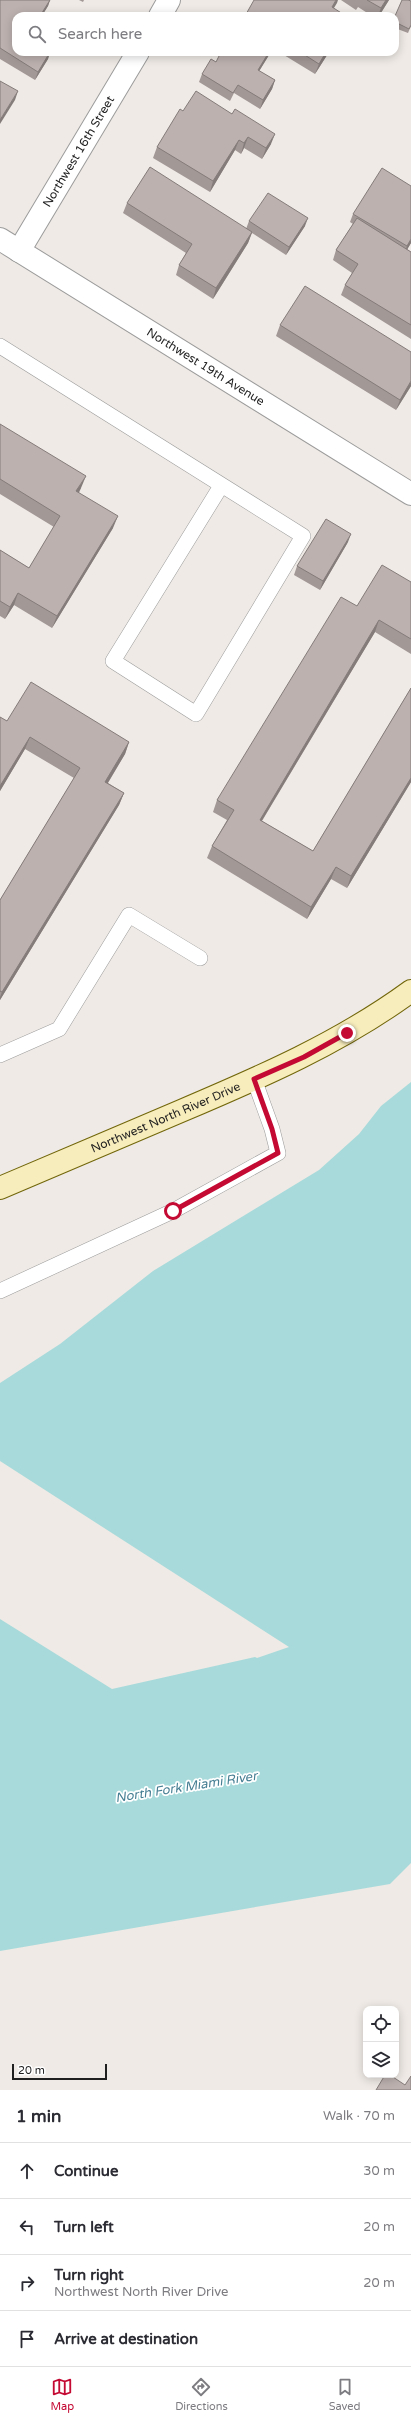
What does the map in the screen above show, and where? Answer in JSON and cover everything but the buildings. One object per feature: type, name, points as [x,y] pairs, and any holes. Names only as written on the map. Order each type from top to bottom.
[{"type":"street","points":[[162,12],[169,0]]},
{"type":"street","name":"Northwest 16th Street","points":[[19,251],[136,56]]},
{"type":"street","name":"Northwest 19th Avenue","points":[[0,239],[411,494]]},
{"type":"street","name":"Northwest North River Drive","points":[[0,1188],[254,1079],[326,1045],[411,991]]},
{"type":"lane","points":[[0,346],[221,486],[303,536],[196,714],[113,661],[221,486]]},
{"type":"lane","points":[[0,1055],[59,1029],[129,915],[200,958]]},
{"type":"lane","points":[[0,1290],[173,1211],[278,1153],[272,1129],[254,1079]]},
{"type":"water","name":"North Fork Miami River","points":[[411,1082],[411,1863],[390,1884],[0,1951],[0,1619],[112,1689],[255,1657],[257,1658],[289,1647],[0,1461],[0,1383],[60,1344],[153,1271],[319,1170],[359,1134],[381,1106]]},
{"type":"route","points":[[173,1211],[278,1153],[272,1129],[254,1079],[269,1074],[304,1057],[347,1033]]}]
